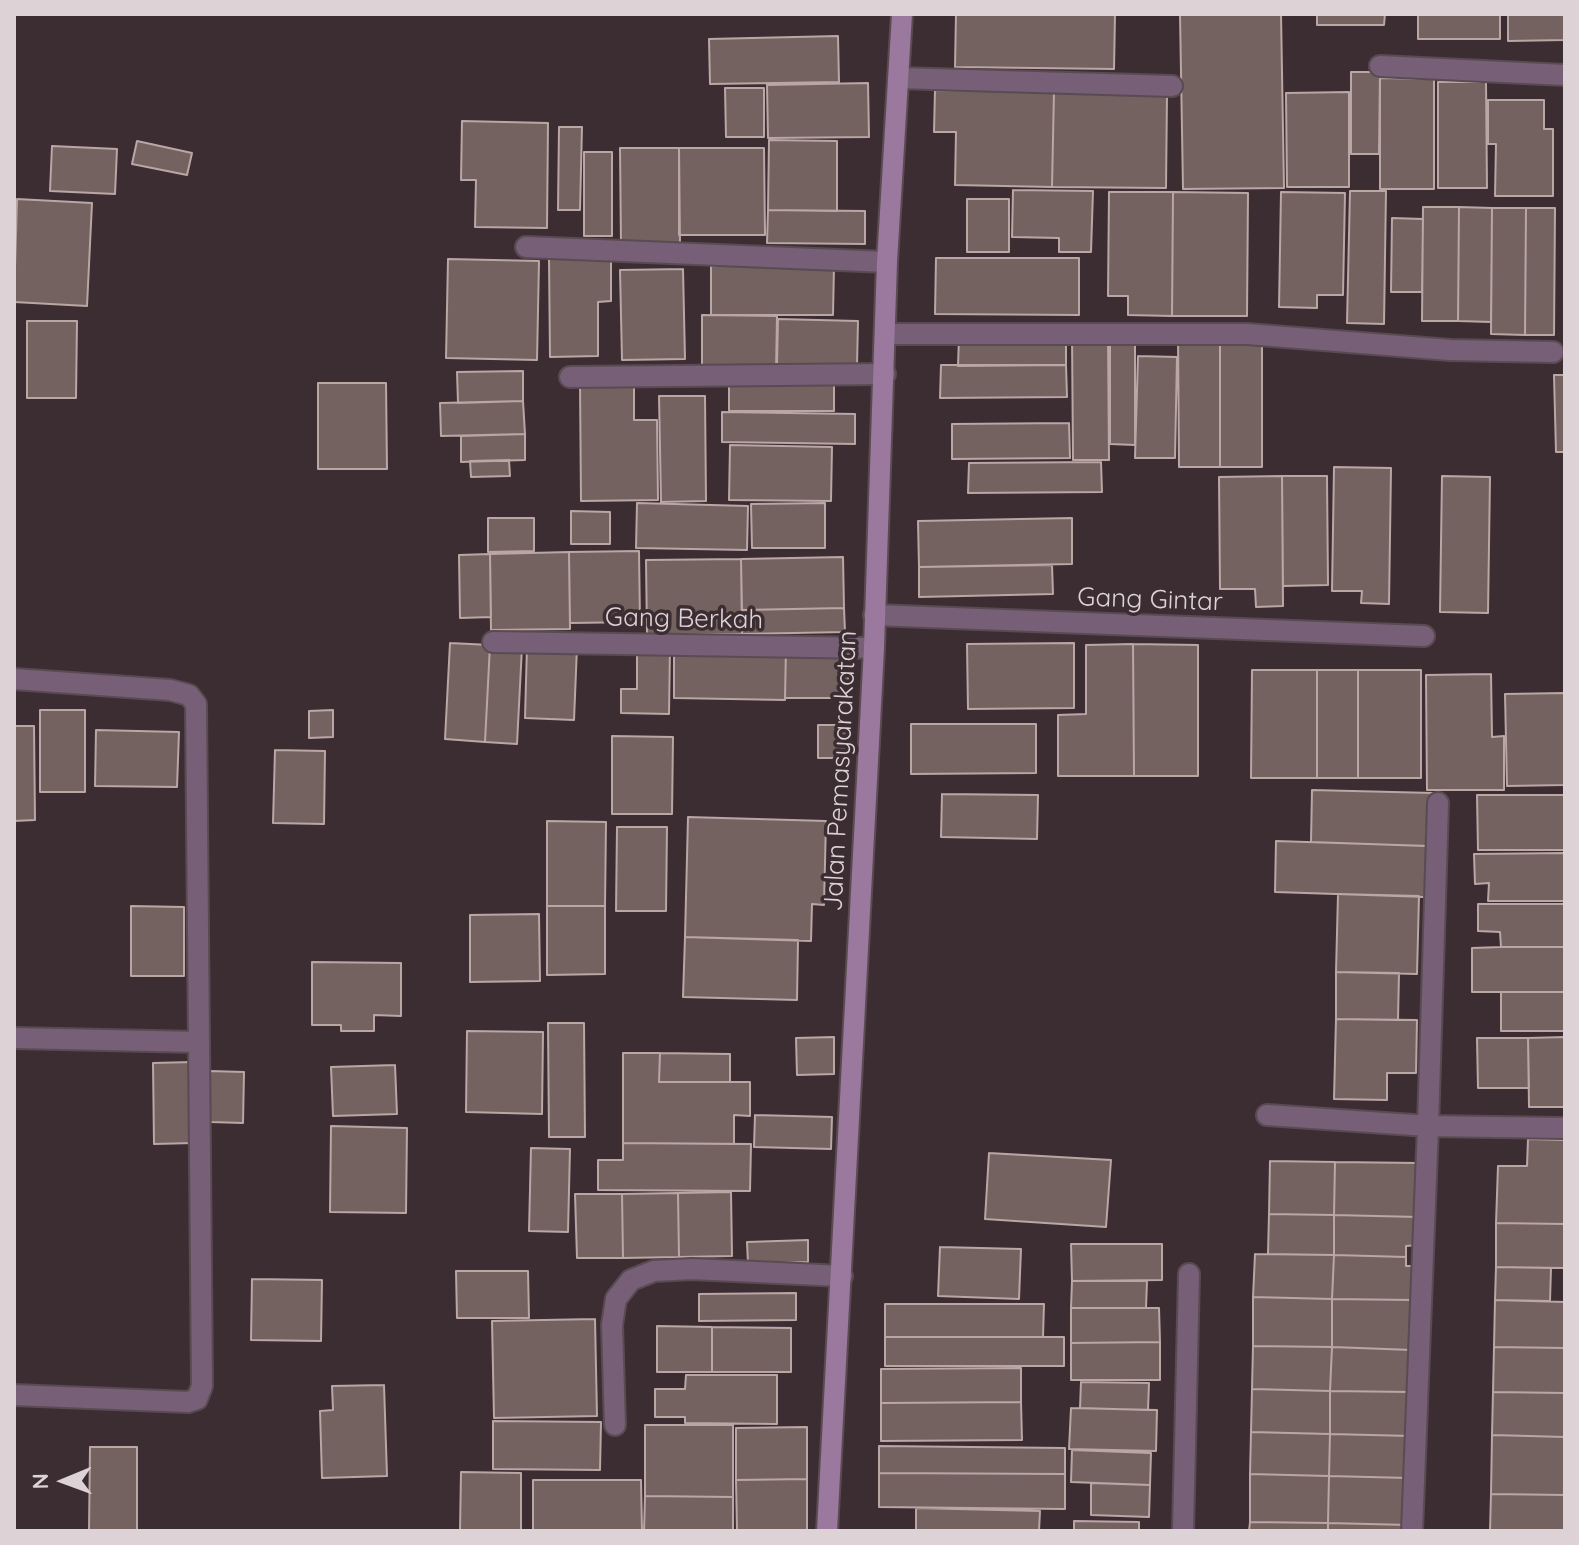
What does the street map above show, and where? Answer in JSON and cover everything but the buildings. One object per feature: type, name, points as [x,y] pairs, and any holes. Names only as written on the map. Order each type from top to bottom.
[{"type":"street","name":"Jalan Pemasyarakatan","points":[[827,1531],[874,648],[887,262],[902,14]]},
{"type":"street","points":[[1380,66],[1565,75]]},
{"type":"street","points":[[898,78],[1172,86]]},
{"type":"street","points":[[526,247],[887,262]]},
{"type":"street","points":[[886,334],[1247,334],[1450,350],[1553,352]]},
{"type":"street","points":[[570,377],[885,374]]},
{"type":"street","name":"Gang Gintar","points":[[874,615],[1424,636]]},
{"type":"street","name":"Gang Berkah","points":[[493,642],[874,648]]},
{"type":"street","points":[[14,679],[170,690],[189,695],[196,704],[200,1395],[188,1402],[14,1395]]},
{"type":"street","points":[[1412,1531],[1438,803]]},
{"type":"street","points":[[14,1038],[197,1042]]},
{"type":"street","points":[[1267,1115],[1428,1126],[1565,1128]]},
{"type":"street","points":[[615,1425],[612,1325],[616,1299],[631,1280],[654,1271],[692,1269],[842,1276]]},
{"type":"street","points":[[1183,1531],[1189,1274]]}]
